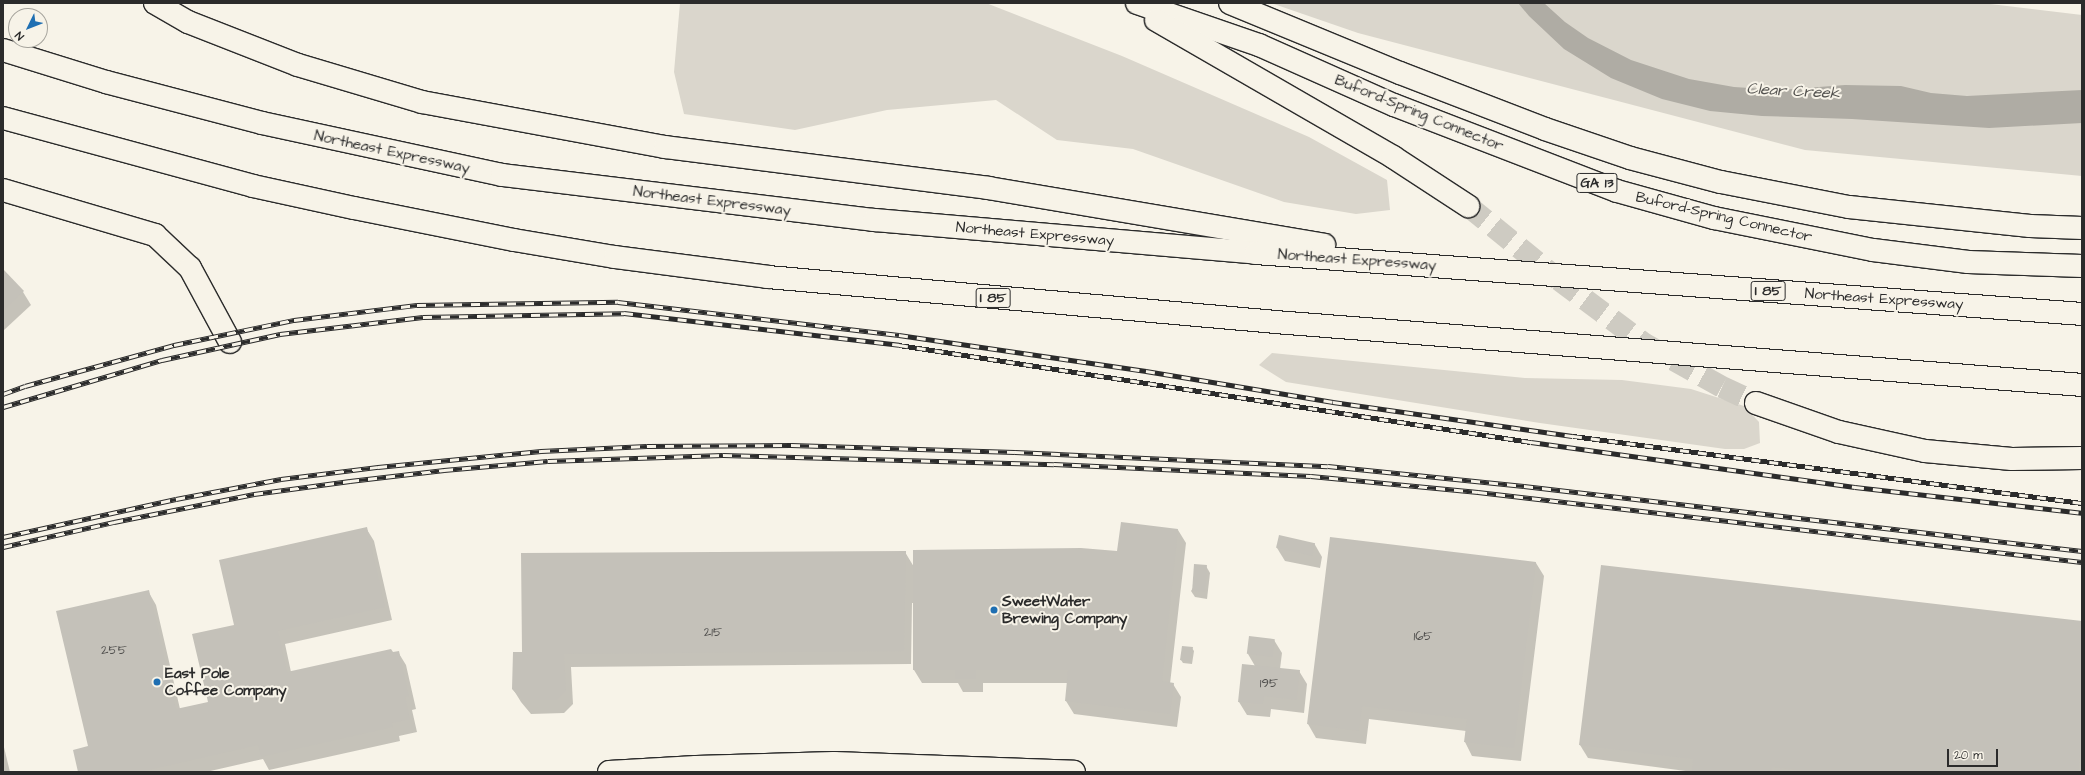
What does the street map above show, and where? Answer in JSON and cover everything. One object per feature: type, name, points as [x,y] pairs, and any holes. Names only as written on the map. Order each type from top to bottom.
[{"type":"main road","points":[[155,3],[188,22],[298,65],[422,102],[664,147],[988,188],[1455,267]]},
{"type":"main road","points":[[1127,3],[1393,157],[1468,206]]},
{"type":"main road","name":"Buford-Spring Connector","points":[[1137,3],[1258,45],[1394,105],[1617,191],[1722,219],[1873,250],[1968,262],[2082,266]]},
{"type":"main road","name":"Buford-Spring Connector","points":[[1230,3],[1400,73],[1545,129],[1630,158],[1722,182],[1849,207],[2030,226],[2082,228]]},
{"type":"main road","name":"Northeast Expressway","points":[[3,50],[106,82],[262,123],[502,175],[874,220],[1455,267],[2082,314]]},
{"type":"main road","name":"I 85","points":[[3,118],[253,186],[354,208],[529,243],[615,257],[768,277],[1280,322],[2082,385]]},
{"type":"main road","points":[[3,190],[155,236],[190,268],[230,342]]},
{"type":"main road","points":[[1756,403],[1839,432],[1925,451],[2012,459],[2082,458]]},
{"type":"main road","points":[[609,772],[696,767],[834,763],[1074,772]]},
{"type":"shaded area","points":[[680,3],[986,3],[1122,56],[1309,137],[1387,180],[1390,210],[1356,214],[1284,202],[1133,149],[1057,140],[996,100],[887,110],[795,130],[684,114],[674,72]]},
{"type":"shaded area","points":[[1271,3],[1982,3],[2082,15],[2082,176],[1805,150],[1358,33]]},
{"type":"shaded area","points":[[1272,353],[1525,378],[1622,380],[1691,389],[1744,406],[1759,422],[1760,443],[1744,449],[1725,449],[1540,423],[1286,382],[1259,365]]},
{"type":"water","name":"Clear Creek","points":[[1518,3],[1544,3],[1565,22],[1588,38],[1631,60],[1689,79],[1734,87],[1780,90],[1845,85],[1901,86],[1931,93],[1967,96],[2082,90],[2082,123],[1989,128],[1852,119],[1762,116],[1710,111],[1662,99],[1611,78],[1564,49],[1529,16]]},
{"type":"building","points":[[3,269],[24,291],[3,311]]},
{"type":"building","points":[[1121,522],[1178,529],[1162,681],[1174,683],[1170,714],[1065,701],[1068,670],[976,670],[976,679],[955,679],[955,670],[913,670],[913,550],[1081,548],[1117,551]]},
{"type":"building","points":[[367,527],[385,607],[278,631],[287,672],[391,649],[393,652],[399,651],[409,696],[405,697],[410,719],[392,723],[393,727],[261,757],[258,745],[140,772],[78,772],[73,750],[88,746],[56,611],[149,590],[176,709],[208,702],[192,634],[234,625],[219,560]]},
{"type":"building","points":[[1279,535],[1315,543],[1312,556],[1276,548]]},
{"type":"building","points":[[1330,537],[1536,562],[1514,748],[1464,742],[1467,719],[1362,706],[1359,731],[1307,724]]},
{"type":"building","points":[[906,551],[904,651],[564,654],[566,691],[557,700],[522,700],[512,689],[513,652],[522,652],[521,553]]},
{"type":"building","points":[[1194,564],[1207,565],[1205,592],[1192,591]]},
{"type":"building","points":[[1601,565],[2082,621],[2082,738],[2078,772],[1812,772],[1772,767],[1771,772],[1692,772],[1693,759],[1579,745]]},
{"type":"building","points":[[1249,636],[1275,639],[1273,657],[1247,654]]},
{"type":"building","points":[[1182,646],[1193,647],[1190,662],[1180,660]]},
{"type":"building","points":[[1242,664],[1300,670],[1297,700],[1264,696],[1263,704],[1238,702]]},
{"type":"tunnel","points":[[1468,206],[1559,280],[1645,344],[1722,387],[1756,403]]},
{"type":"railway","points":[[3,394],[25,386],[174,345],[294,320],[417,305],[618,302],[899,335],[1146,371],[1333,402],[1573,436],[2082,503]]},
{"type":"railway","points":[[3,407],[162,360],[280,334],[423,317],[624,313],[899,345],[1531,442],[1855,487],[2082,513]]},
{"type":"railway","points":[[3,537],[176,499],[281,479],[378,467],[541,451],[647,446],[791,445],[1015,452],[1328,466],[1524,486],[2082,551]]},
{"type":"railway","points":[[3,547],[114,522],[254,494],[350,481],[444,470],[548,461],[723,455],[1054,464],[1311,476],[1478,492],[2082,562]]},
{"type":"place","name":"SweetWater Brewing Company","points":[[994,610]]},
{"type":"place","name":"East Pole Coffee Company","points":[[157,682]]}]
